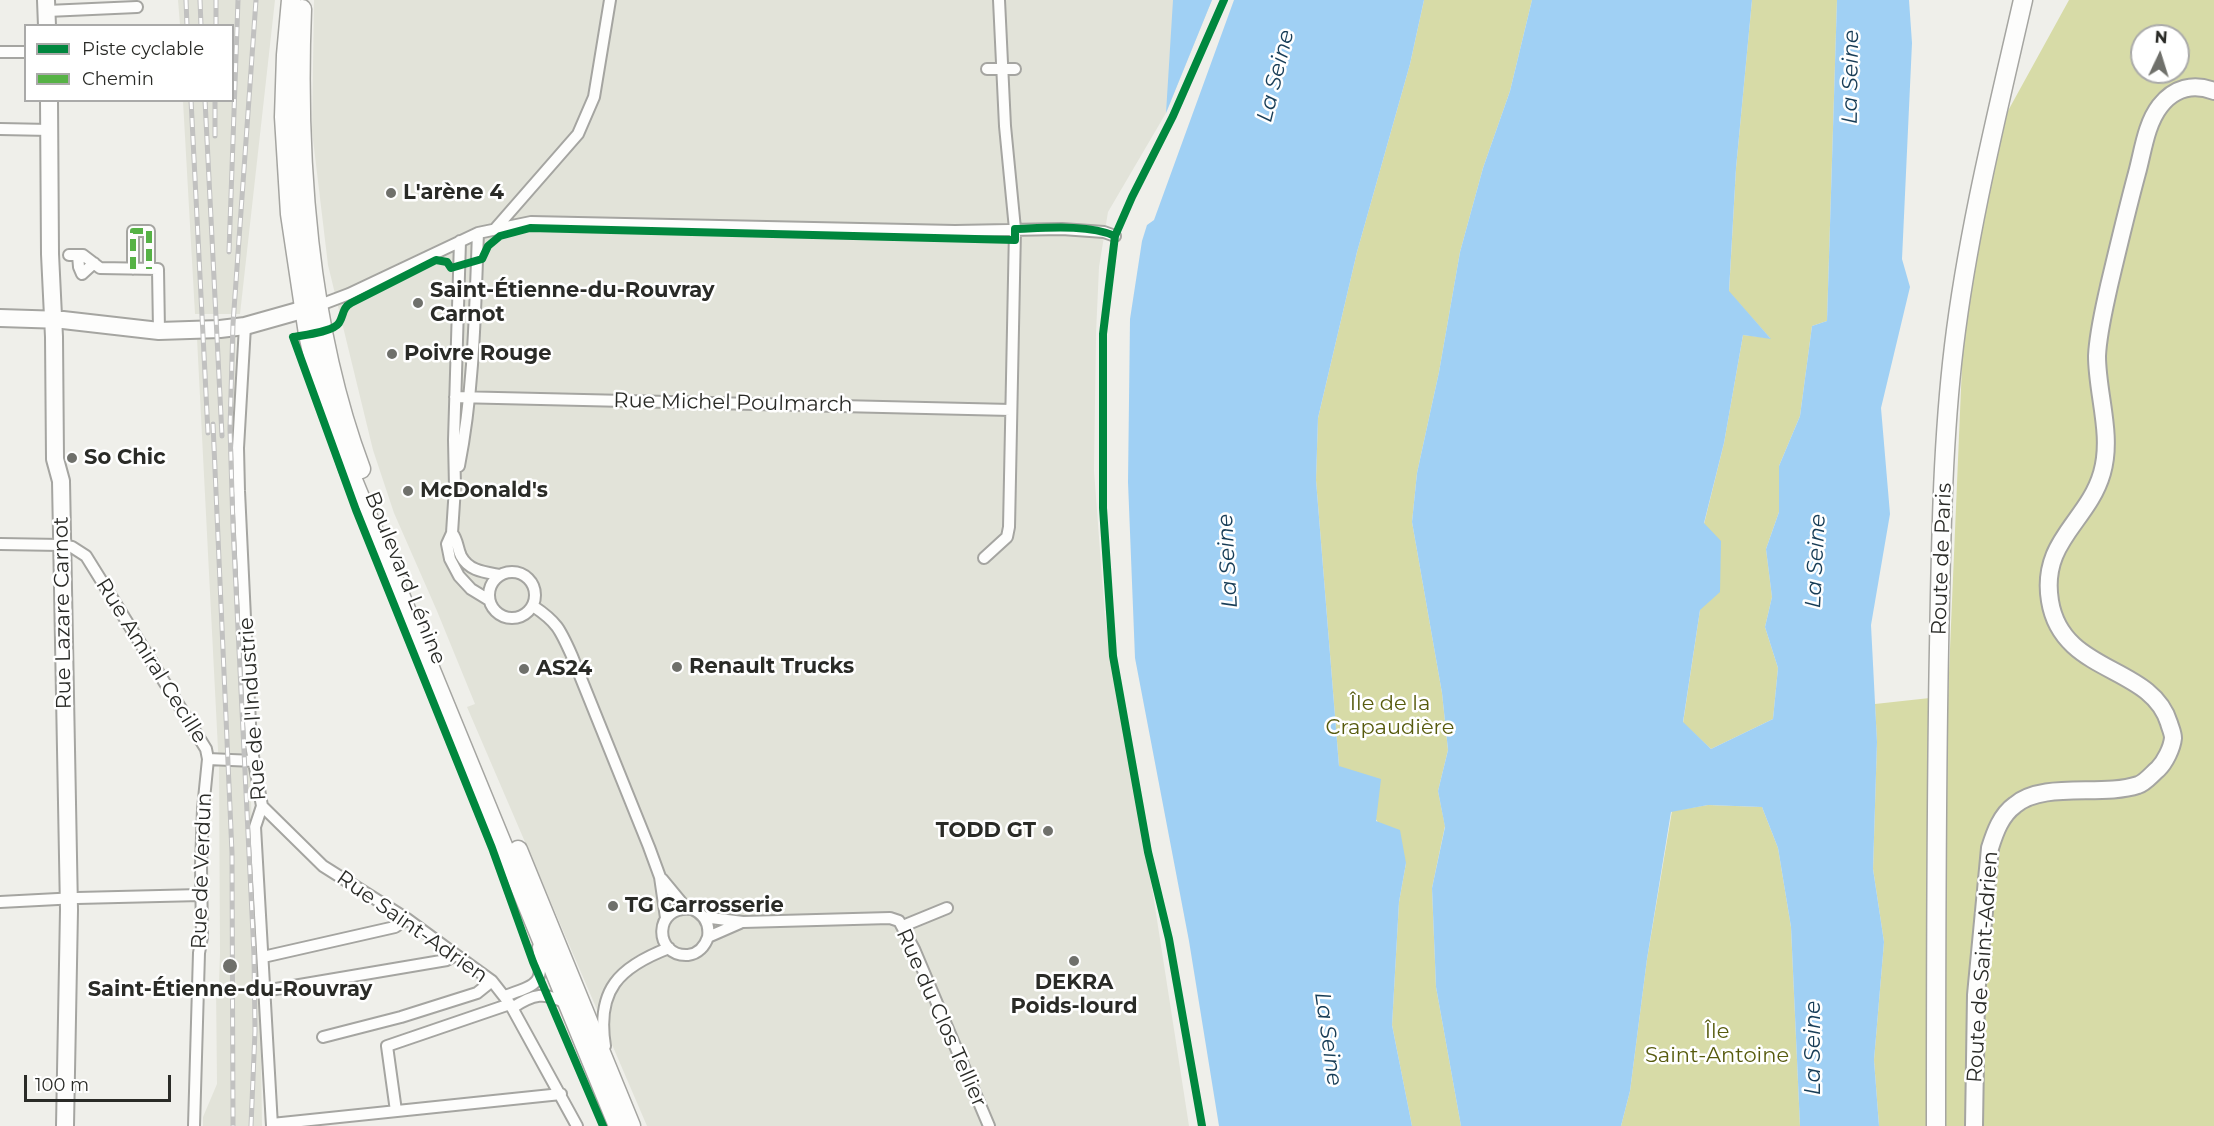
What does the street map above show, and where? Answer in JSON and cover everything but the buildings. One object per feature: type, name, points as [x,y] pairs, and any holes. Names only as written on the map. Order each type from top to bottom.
[{"type":"main road","points":[[291,0],[284,117],[290,214],[312,307]]},
{"type":"main road","name":"Boulevard Lénine","points":[[302,0],[300,110],[317,374],[348,468],[618,1126]]},
{"type":"main road","name":"Route de Paris","points":[[1936,1126],[1935,912],[1938,719],[1941,556],[1947,422],[1963,285],[1977,208],[2023,0]]},
{"type":"main road","name":"Boulevard Lénine","points":[[312,307],[323,330],[334,379],[361,468],[631,1126]]},
{"type":"street","points":[[495,229],[578,134],[594,97],[610,0]]},
{"type":"street","points":[[984,558],[1008,534],[1015,229],[1001,69],[999,0]]},
{"type":"street","points":[[47,12],[136,7]]},
{"type":"street","points":[[0,52],[24,52]]},
{"type":"street","points":[[987,69],[1015,69]]},
{"type":"street","name":"Route de Saint-Adrien","points":[[1974,1126],[1976,995],[1990,848],[1996,831],[2014,805],[2037,793],[2103,791],[2141,784],[2164,762],[2173,737],[2166,712],[2156,699],[2083,654],[2061,633],[2050,602],[2049,584],[2051,564],[2058,546],[2094,494],[2102,472],[2106,449],[2098,378],[2097,355],[2100,328],[2123,225],[2149,129],[2159,107],[2173,93],[2197,86],[2214,91]]},
{"type":"street","name":"Rue Lazare Carnot","points":[[49,102],[55,459],[61,482],[69,898],[65,1126]]},
{"type":"street","points":[[0,129],[50,130]]},
{"type":"street","points":[[0,318],[53,320],[159,331],[245,326],[349,294],[478,233],[544,221],[945,230],[1091,230],[1115,236]]},
{"type":"street","points":[[133,269],[134,231],[149,231],[149,269]]},
{"type":"street","points":[[452,532],[458,540],[461,555],[470,567],[480,572],[500,575],[514,572],[528,578],[535,591],[533,606],[524,615],[510,618],[496,612],[489,600],[471,589],[459,576],[450,559],[447,544],[452,532],[456,487],[464,441],[473,346],[478,233]]},
{"type":"street","points":[[456,487],[455,397],[460,241]]},
{"type":"street","points":[[94,263],[82,274],[74,255],[83,255],[94,263],[100,268],[158,269],[159,331]]},
{"type":"street","name":"Rue de l'Industrie","points":[[245,326],[241,372],[239,469],[250,717],[254,761],[262,806],[255,827],[272,1125]]},
{"type":"street","name":"Rue Michel Poulmarch","points":[[455,397],[1011,410]]},
{"type":"street","points":[[0,544],[61,545]]},
{"type":"street","name":"Rue Amiral Cecille","points":[[61,545],[72,547],[86,556],[206,749],[208,759]]},
{"type":"street","points":[[489,600],[490,587],[500,575]]},
{"type":"street","name":"Rue du Clos Tellier","points":[[533,606],[560,628],[646,838],[660,877],[666,918],[662,937],[669,948],[680,954],[692,954],[702,948],[708,937],[742,922]]},
{"type":"street","points":[[208,759],[254,761]]},
{"type":"street","name":"Rue de Verdun","points":[[194,1126],[202,937],[203,809],[208,759]]},
{"type":"street","name":"Rue Saint-Adrien","points":[[262,806],[323,866],[407,919],[492,981],[509,1003],[577,1126]]},
{"type":"street","name":"Rue du Clos Tellier","points":[[660,877],[686,908],[697,911],[704,917],[742,922],[890,918],[899,921],[988,1126]]},
{"type":"street","points":[[0,902],[201,895]]},
{"type":"street","points":[[666,918],[674,910],[686,908]]},
{"type":"street","points":[[903,926],[947,908]]},
{"type":"street","points":[[704,917],[708,925],[708,937]]},
{"type":"street","points":[[262,957],[395,927],[407,919]]},
{"type":"street","points":[[509,1003],[540,978],[536,928]]},
{"type":"street","points":[[608,1070],[603,1023],[604,1005],[610,990],[628,970],[648,956],[669,948]]},
{"type":"street","points":[[264,991],[447,960],[456,955]]},
{"type":"street","points":[[323,1036],[401,1017],[477,993],[492,981]]},
{"type":"street","points":[[396,1111],[387,1046],[525,999],[546,995],[555,997],[568,1005]]},
{"type":"street","points":[[272,1125],[561,1094]]},
{"type":"shaded area","points":[[178,0],[275,0],[240,314],[195,314],[183,102],[234,102],[234,24],[180,24]]},
{"type":"shaded area","points":[[314,0],[1212,0],[1166,113],[1108,212],[1099,267],[1096,334],[1094,471],[1105,617],[1153,894],[1189,1126],[647,1126],[467,707],[475,704],[394,513],[373,450],[328,265],[312,131]]},
{"type":"shaded area","points":[[236,334],[234,444],[260,991],[262,1126],[203,1126],[203,1117],[217,1084],[216,984],[219,984],[220,953],[219,769],[197,338]]},
{"type":"green space","name":"Île de la Crapaudière","points":[[1424,0],[1532,0],[1510,91],[1483,168],[1460,252],[1439,372],[1417,473],[1412,522],[1442,693],[1448,750],[1438,791],[1445,826],[1432,888],[1436,987],[1461,1126],[1412,1126],[1392,1025],[1399,902],[1406,863],[1339,766],[1316,480],[1318,418],[1357,252],[1410,64]]},
{"type":"green space","points":[[1752,0],[1837,0],[1827,321],[1812,326],[1800,416],[1779,466],[1779,512],[1766,549],[1772,597],[1765,627],[1778,668],[1773,719],[1711,749],[1683,723],[1700,610],[1704,524],[1724,443],[1743,335],[1770,338],[1729,292],[1736,168]]},
{"type":"green space","points":[[2069,0],[2214,0],[2214,1126],[1879,1126],[1874,1060],[1884,942],[1873,869],[1877,742],[1875,704],[1948,696],[1965,294],[1998,129]]},
{"type":"green space","name":"Île Saint-Antoine","points":[[1708,805],[1762,807],[1778,848],[1791,927],[1800,1126],[1621,1126],[1630,1091],[1647,959],[1672,811]]},
{"type":"water","points":[[1173,0],[1212,0],[1166,113]]},
{"type":"water","name":"La Seine","points":[[1234,0],[1424,0],[1410,64],[1357,252],[1318,418],[1316,480],[1339,766],[1381,779],[1376,821],[1400,830],[1406,863],[1399,902],[1392,1025],[1412,1126],[1219,1126],[1189,941],[1135,658],[1128,482],[1130,319],[1142,241],[1147,225],[1154,220]]},
{"type":"water","name":"La Seine","points":[[1532,0],[1752,0],[1736,168],[1729,291],[1771,339],[1743,335],[1724,443],[1704,523],[1721,541],[1720,592],[1700,610],[1683,722],[1711,749],[1773,719],[1778,668],[1765,627],[1772,597],[1766,549],[1779,512],[1779,466],[1800,416],[1812,326],[1827,321],[1837,0],[1909,0],[1912,43],[1902,259],[1910,287],[1881,408],[1890,514],[1871,625],[1877,742],[1873,869],[1884,942],[1874,1060],[1879,1126],[1800,1126],[1791,927],[1778,848],[1762,807],[1708,805],[1671,812],[1647,959],[1630,1091],[1621,1126],[1461,1126],[1436,987],[1432,888],[1445,827],[1438,791],[1448,750],[1442,693],[1412,522],[1417,473],[1439,372],[1460,252],[1483,168],[1510,91]]},
{"type":"railway","points":[[186,0],[187,24]]},
{"type":"railway","points":[[200,0],[201,24]]},
{"type":"railway","points":[[216,0],[216,24]]},
{"type":"railway","points":[[229,252],[238,0]]},
{"type":"railway","points":[[251,1126],[255,1031],[254,955],[230,429],[233,324],[256,0]]},
{"type":"railway","points":[[191,102],[208,433]]},
{"type":"railway","points":[[205,102],[222,436]]},
{"type":"railway","points":[[215,102],[215,136]]},
{"type":"railway","points":[[213,424],[232,853],[233,1126]]},
{"type":"marked path","points":[[133,269],[133,231],[149,231],[149,269]]},
{"type":"cycle path","points":[[1202,1126],[1169,939],[1148,852],[1113,656],[1103,508],[1103,334],[1115,236],[1173,116],[1224,0]]},
{"type":"cycle path","points":[[603,1126],[533,962],[492,848],[356,510],[293,337],[331,329],[339,323],[346,307],[351,303],[436,260],[447,262],[451,268],[482,259],[488,246],[500,236],[530,228],[1015,240],[1015,229],[1066,228],[1092,230],[1115,236]]},
{"type":"place","name":"L'arène 4","points":[[391,193]]},
{"type":"place","name":"Saint-Étienne-du-Rouvray Carnot","points":[[418,303]]},
{"type":"place","name":"Poivre Rouge","points":[[392,354]]},
{"type":"place","name":"So Chic","points":[[72,458]]},
{"type":"place","name":"McDonald's","points":[[408,491]]},
{"type":"place","name":"Renault Trucks","points":[[677,667]]},
{"type":"place","name":"AS24","points":[[524,669]]},
{"type":"place","name":"TODD GT","points":[[1048,831]]},
{"type":"place","name":"TG Carrosserie","points":[[613,906]]},
{"type":"place","name":"DEKRA Poids-lourd","points":[[1074,961]]},
{"type":"place","name":"Saint-Étienne-du-Rouvray","points":[[230,966]]}]
